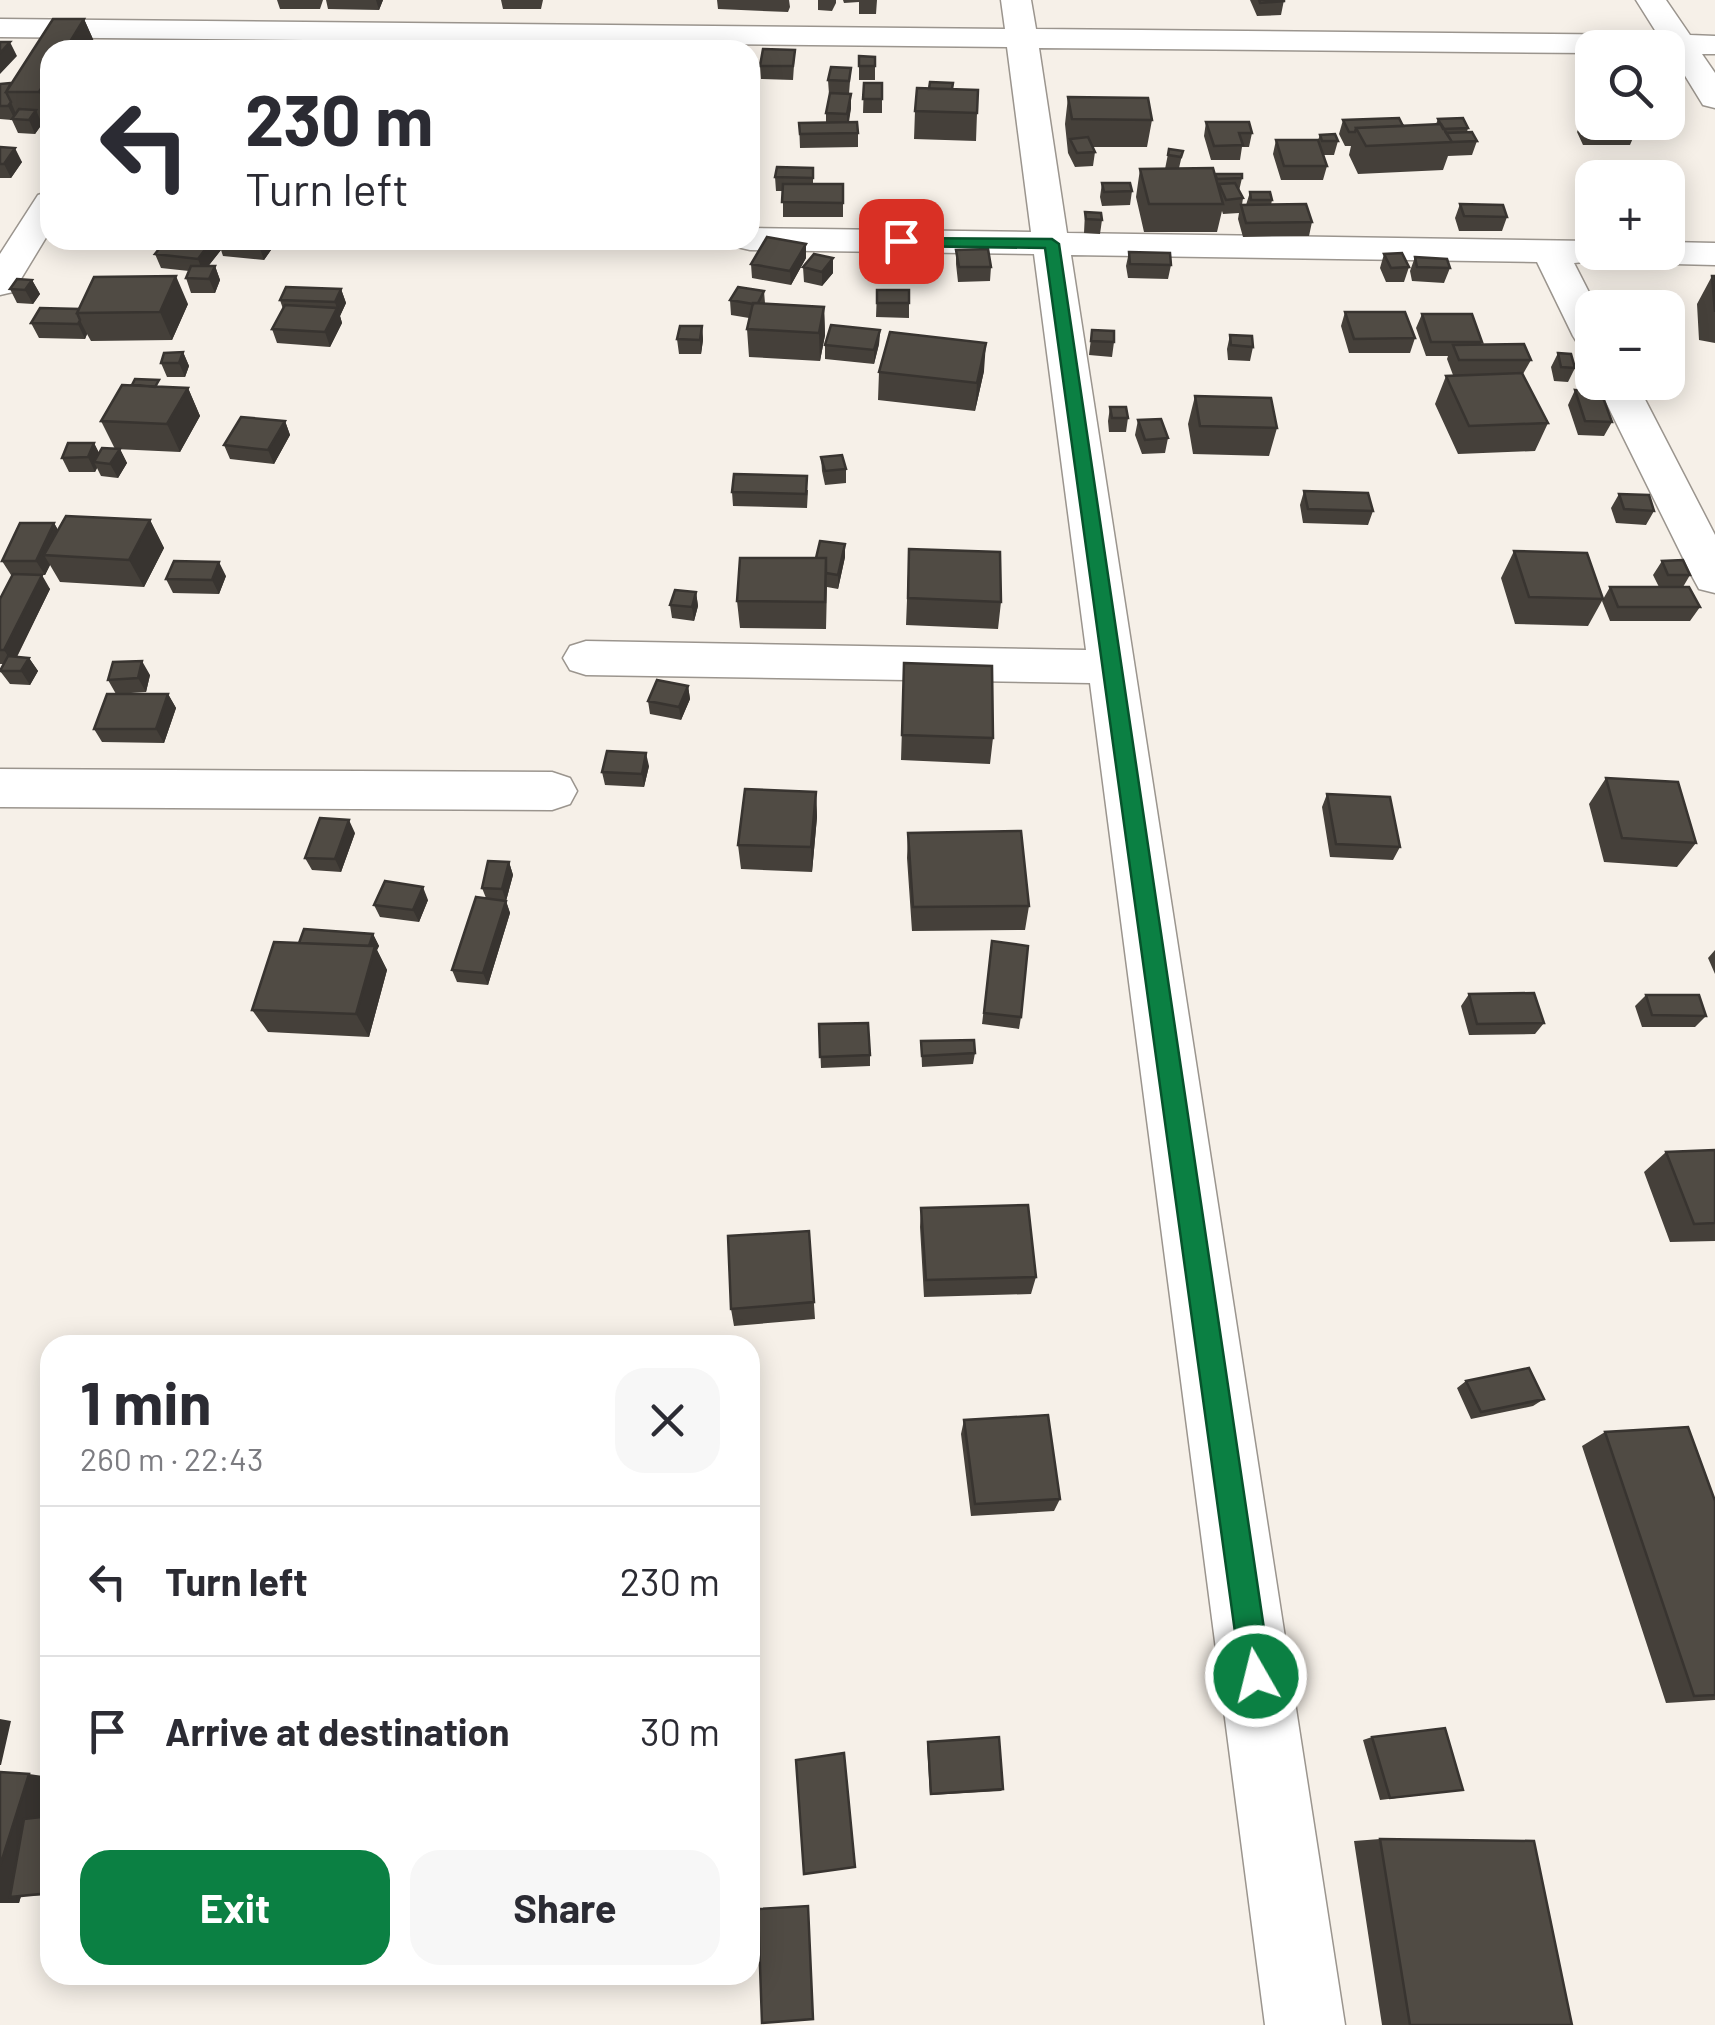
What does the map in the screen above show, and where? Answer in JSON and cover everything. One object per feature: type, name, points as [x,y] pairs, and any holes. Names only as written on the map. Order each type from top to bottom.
[{"type":"street","points":[[0,28],[145,40],[168,0]]},
{"type":"street","points":[[459,40],[472,0]]},
{"type":"street","points":[[1651,0],[1670,30]]},
{"type":"street","points":[[1019,19],[1306,2025]]},
{"type":"street","points":[[484,40],[1019,19],[1575,40]]},
{"type":"street","points":[[1685,44],[1715,45]]},
{"type":"street","points":[[1685,53],[1715,98]]},
{"type":"street","points":[[0,284],[27,234]]},
{"type":"street","points":[[760,239],[1575,252]]},
{"type":"street","points":[[1550,251],[1575,302]]},
{"type":"street","points":[[1685,253],[1715,254]]},
{"type":"street","points":[[1625,400],[1715,578]]},
{"type":"street","points":[[586,658],[1113,667]]},
{"type":"street","points":[[0,788],[552,791]]},
{"type":"building","points":[[53,19],[84,19],[71,40],[40,40],[39,92],[6,92]]},
{"type":"building","points":[[763,49],[795,50],[793,66],[760,66]]},
{"type":"building","points":[[859,56],[875,57],[875,66],[859,66]]},
{"type":"building","points":[[831,67],[851,68],[849,81],[828,80]]},
{"type":"building","points":[[930,82],[953,83],[952,89],[929,89]]},
{"type":"building","points":[[11,83],[6,92],[11,102],[0,106],[0,84]]},
{"type":"building","points":[[864,83],[882,83],[882,99],[863,99]]},
{"type":"building","points":[[917,88],[978,90],[977,113],[915,111]]},
{"type":"building","points":[[830,93],[851,94],[847,114],[826,113]]},
{"type":"building","points":[[1068,97],[1148,98],[1152,120],[1072,119]]},
{"type":"building","points":[[19,109],[36,110],[29,120],[12,119]]},
{"type":"building","points":[[1399,118],[1403,126],[1356,128],[1355,132],[1349,132],[1343,120]]},
{"type":"building","points":[[1463,118],[1468,128],[1443,129],[1438,119]]},
{"type":"building","points":[[857,122],[858,133],[800,134],[799,123]]},
{"type":"building","points":[[1206,122],[1249,122],[1252,133],[1239,133],[1243,145],[1214,146]]},
{"type":"building","points":[[1441,124],[1452,142],[1366,146],[1356,128]]},
{"type":"building","points":[[1472,132],[1477,141],[1452,142],[1446,133]]},
{"type":"building","points":[[1335,134],[1338,141],[1322,141],[1320,135]]},
{"type":"building","points":[[1088,137],[1095,152],[1077,153],[1070,139]]},
{"type":"building","points":[[1276,140],[1318,140],[1327,166],[1284,166]]},
{"type":"building","points":[[0,147],[15,148],[4,164],[0,164]]},
{"type":"building","points":[[1169,149],[1183,151],[1181,157],[1168,155]]},
{"type":"building","points":[[777,167],[813,168],[813,178],[775,177]]},
{"type":"building","points":[[1213,168],[1223,204],[1149,204],[1140,169]]},
{"type":"building","points":[[1215,174],[1242,174],[1242,178],[1217,179]]},
{"type":"building","points":[[1102,183],[1130,183],[1132,191],[1104,192]]},
{"type":"building","points":[[1235,183],[1243,198],[1226,200],[1219,184]]},
{"type":"building","points":[[783,184],[843,184],[843,203],[782,202]]},
{"type":"building","points":[[1250,192],[1270,192],[1272,200],[1251,200]]},
{"type":"building","points":[[1306,204],[1312,222],[1246,223],[1241,205]]},
{"type":"building","points":[[1460,204],[1503,205],[1507,217],[1464,216]]},
{"type":"building","points":[[1085,212],[1101,213],[1102,220],[1086,219]]},
{"type":"building","points":[[767,237],[806,244],[790,271],[751,264]]},
{"type":"building","points":[[988,249],[991,267],[959,267],[956,250]]},
{"type":"building","points":[[158,250],[205,250],[198,259],[155,254]]},
{"type":"building","points":[[1129,252],[1170,253],[1171,265],[1130,264]]},
{"type":"building","points":[[1402,253],[1409,267],[1391,268],[1384,254]]},
{"type":"building","points":[[814,254],[833,258],[822,272],[803,267]]},
{"type":"building","points":[[1415,257],[1447,259],[1450,268],[1417,267]]},
{"type":"building","points":[[191,266],[215,266],[209,279],[186,278]]},
{"type":"building","points":[[176,276],[160,312],[77,313],[94,277]]},
{"type":"building","points":[[17,279],[32,280],[25,290],[10,289]]},
{"type":"building","points":[[286,287],[341,289],[335,302],[280,300]]},
{"type":"building","points":[[738,287],[764,291],[758,303],[730,300]]},
{"type":"building","points":[[877,290],[909,290],[909,303],[877,303]]},
{"type":"building","points":[[753,303],[824,307],[819,333],[747,329]]},
{"type":"building","points":[[285,305],[337,308],[325,332],[272,329]]},
{"type":"building","points":[[40,308],[79,309],[80,320],[78,324],[31,323]]},
{"type":"building","points":[[1345,312],[1405,312],[1415,338],[1354,339]]},
{"type":"building","points":[[1422,314],[1472,314],[1482,342],[1431,342]]},
{"type":"building","points":[[831,325],[880,330],[874,350],[825,345]]},
{"type":"building","points":[[680,326],[702,326],[700,340],[677,339]]},
{"type":"building","points":[[1092,330],[1114,331],[1114,342],[1091,341]]},
{"type":"building","points":[[890,332],[986,343],[977,383],[879,372]]},
{"type":"building","points":[[1230,335],[1252,336],[1253,347],[1231,345]]},
{"type":"building","points":[[1524,344],[1531,360],[1459,360],[1453,345]]},
{"type":"building","points":[[183,352],[179,363],[161,363],[164,353]]},
{"type":"building","points":[[1558,353],[1571,354],[1575,368],[1561,367]]},
{"type":"building","points":[[1522,373],[1548,423],[1469,426],[1446,376]]},
{"type":"building","points":[[135,379],[159,380],[155,387],[132,385]]},
{"type":"building","points":[[122,385],[188,388],[167,424],[101,421]]},
{"type":"building","points":[[1195,396],[1271,398],[1277,428],[1200,426]]},
{"type":"building","points":[[1578,400],[1604,400],[1612,422],[1585,421]]},
{"type":"building","points":[[1110,407],[1126,407],[1128,418],[1112,418]]},
{"type":"building","points":[[241,417],[285,421],[268,450],[224,445]]},
{"type":"building","points":[[1161,419],[1168,438],[1145,440],[1138,420]]},
{"type":"building","points":[[68,443],[94,443],[88,457],[62,458]]},
{"type":"building","points":[[102,448],[120,449],[110,464],[94,462]]},
{"type":"building","points":[[842,455],[846,469],[825,471],[821,457]]},
{"type":"building","points":[[734,474],[807,476],[806,494],[732,492]]},
{"type":"building","points":[[1304,491],[1368,493],[1373,511],[1308,509]]},
{"type":"building","points":[[1619,494],[1649,495],[1654,511],[1624,509]]},
{"type":"building","points":[[66,516],[150,520],[129,560],[44,555]]},
{"type":"building","points":[[20,523],[54,523],[36,561],[2,561]]},
{"type":"building","points":[[820,541],[845,544],[838,575],[826,573],[826,558],[816,558]]},
{"type":"building","points":[[909,549],[1000,552],[1001,602],[908,598]]},
{"type":"building","points":[[1514,551],[1587,553],[1603,599],[1529,597]]},
{"type":"building","points":[[740,558],[826,558],[825,602],[737,601]]},
{"type":"building","points":[[1683,560],[1690,575],[1668,575],[1662,561]]},
{"type":"building","points":[[174,561],[219,562],[212,580],[166,579]]},
{"type":"building","points":[[13,574],[42,575],[4,650],[0,650],[0,599]]},
{"type":"building","points":[[1610,587],[1689,587],[1700,607],[1618,607]]},
{"type":"building","points":[[675,590],[696,592],[692,607],[670,605]]},
{"type":"building","points":[[8,656],[29,658],[21,671],[0,671]]},
{"type":"building","points":[[142,661],[138,678],[108,680],[113,662]]},
{"type":"building","points":[[904,663],[992,666],[993,738],[902,735]]},
{"type":"building","points":[[657,680],[688,686],[679,707],[648,701]]},
{"type":"building","points":[[107,694],[168,694],[156,729],[94,729]]},
{"type":"building","points":[[607,751],[646,753],[642,774],[602,772]]},
{"type":"building","points":[[1606,778],[1678,782],[1696,843],[1622,838]]},
{"type":"building","points":[[745,789],[816,792],[811,847],[738,845]]},
{"type":"building","points":[[1327,794],[1390,797],[1400,847],[1336,844]]},
{"type":"building","points":[[320,818],[349,820],[335,859],[305,858]]},
{"type":"building","points":[[1021,831],[1029,906],[913,907],[908,833]]},
{"type":"building","points":[[488,861],[509,862],[502,889],[482,888]]},
{"type":"building","points":[[385,881],[423,887],[413,910],[374,905]]},
{"type":"building","points":[[476,897],[506,901],[483,973],[452,970]]},
{"type":"building","points":[[304,929],[373,934],[369,946],[299,943]]},
{"type":"building","points":[[992,941],[1028,946],[1021,1017],[984,1013]]},
{"type":"building","points":[[274,942],[375,946],[356,1014],[252,1010]]},
{"type":"building","points":[[1534,993],[1544,1023],[1477,1024],[1469,994]]},
{"type":"building","points":[[1646,995],[1699,995],[1706,1016],[1652,1015]]},
{"type":"building","points":[[868,1023],[870,1055],[820,1057],[819,1024]]},
{"type":"building","points":[[974,1040],[975,1053],[922,1056],[921,1041]]},
{"type":"building","points":[[1715,1150],[1715,1223],[1694,1224],[1666,1152]]},
{"type":"building","points":[[1028,1205],[1036,1277],[926,1280],[921,1208]]},
{"type":"building","points":[[809,1231],[814,1302],[731,1309],[728,1236]]},
{"type":"building","points":[[1529,1368],[1544,1399],[1481,1412],[1466,1381]]},
{"type":"building","points":[[1048,1415],[1060,1499],[975,1504],[964,1420]]},
{"type":"building","points":[[1688,1427],[1715,1501],[1715,1695],[1694,1696],[1605,1432]]},
{"type":"building","points":[[1445,1728],[1463,1790],[1390,1798],[1372,1737]]},
{"type":"building","points":[[999,1737],[1003,1789],[931,1794],[928,1742]]},
{"type":"building","points":[[844,1753],[855,1867],[804,1874],[796,1760]]},
{"type":"building","points":[[0,1772],[29,1774],[0,1866]]},
{"type":"building","points":[[40,1817],[40,1894],[10,1897],[24,1819]]},
{"type":"building","points":[[1380,1839],[1534,1841],[1572,2025],[1410,2025]]},
{"type":"building","points":[[808,1906],[813,2019],[762,2023],[760,1909]]},
{"type":"route","points":[[901,241],[1052,244],[1256,1676]]}]
